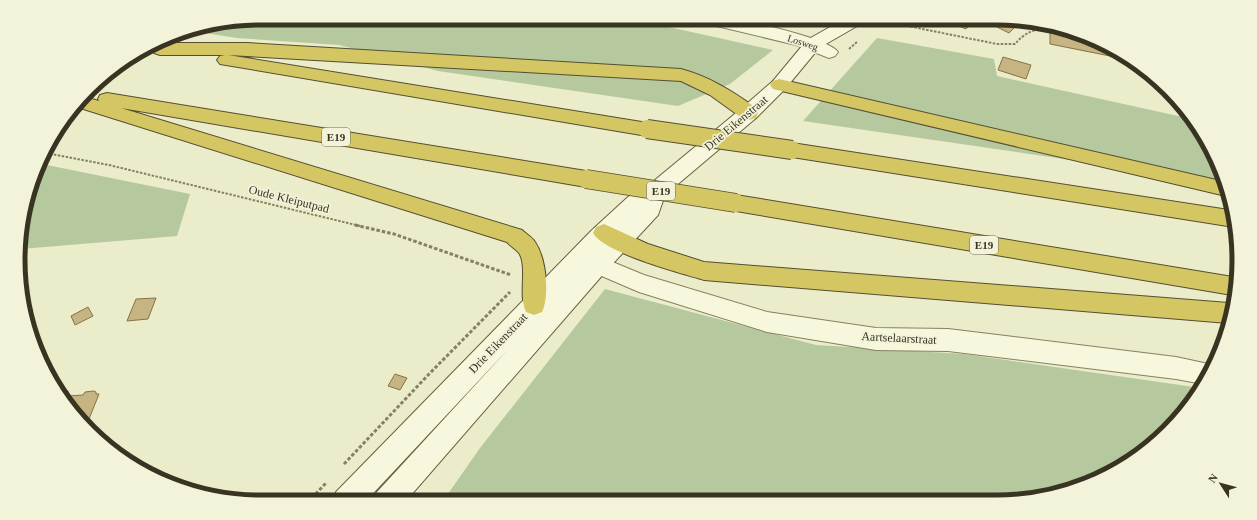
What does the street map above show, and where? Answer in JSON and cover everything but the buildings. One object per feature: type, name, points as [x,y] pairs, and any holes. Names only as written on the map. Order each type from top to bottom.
[{"type":"highway","points":[[156,49],[247,49],[681,75],[695,78],[705,83],[749,113]]},
{"type":"highway","points":[[156,49],[648,129],[1228,218]]},
{"type":"highway","points":[[779,85],[1221,188]]},
{"type":"highway","name":"E19","points":[[91,97],[1230,286]]},
{"type":"highway","points":[[85,103],[514,236],[529,249],[532,260],[534,306]]},
{"type":"highway","points":[[612,237],[670,261],[704,271],[1226,313]]},
{"type":"street","name":"Losweg","points":[[733,25],[821,48]]},
{"type":"street","name":"Drie Eikenstraat","points":[[353,495],[534,306],[612,237],[651,209],[656,191],[749,113],[821,48],[849,25]]},
{"type":"street","name":"Drie Eikenstraat","points":[[821,48],[852,25]]},
{"type":"street","name":"Drie Eikenstraat","points":[[392,495],[598,265],[612,237]]},
{"type":"street","name":"Aartselaarstraat","points":[[598,265],[639,283],[767,322],[876,339],[948,340],[1176,368],[1203,373]]},
{"type":"path","points":[[903,25],[997,44],[1015,44],[1022,35],[1034,28]]},
{"type":"path","name":"Oude Kleiputpad","points":[[50,154],[109,165],[394,234],[516,277]]},
{"type":"path","points":[[340,468],[431,372],[512,290]]},
{"type":"path","points":[[314,495],[329,479]]},
{"type":"green space","points":[[260,25],[660,25],[773,50],[730,84],[678,106],[438,71],[339,45],[237,38],[202,32],[229,27]]},
{"type":"green space","points":[[877,38],[994,59],[997,76],[1183,117],[1201,143],[1219,182],[803,121]]},
{"type":"green space","points":[[45,165],[190,194],[177,236],[26,249],[27,229],[33,199],[37,184]]},
{"type":"green space","points":[[605,289],[816,345],[964,354],[1195,387],[1174,415],[1152,437],[1114,464],[1073,483],[1028,493],[997,495],[447,495],[480,448]]}]
